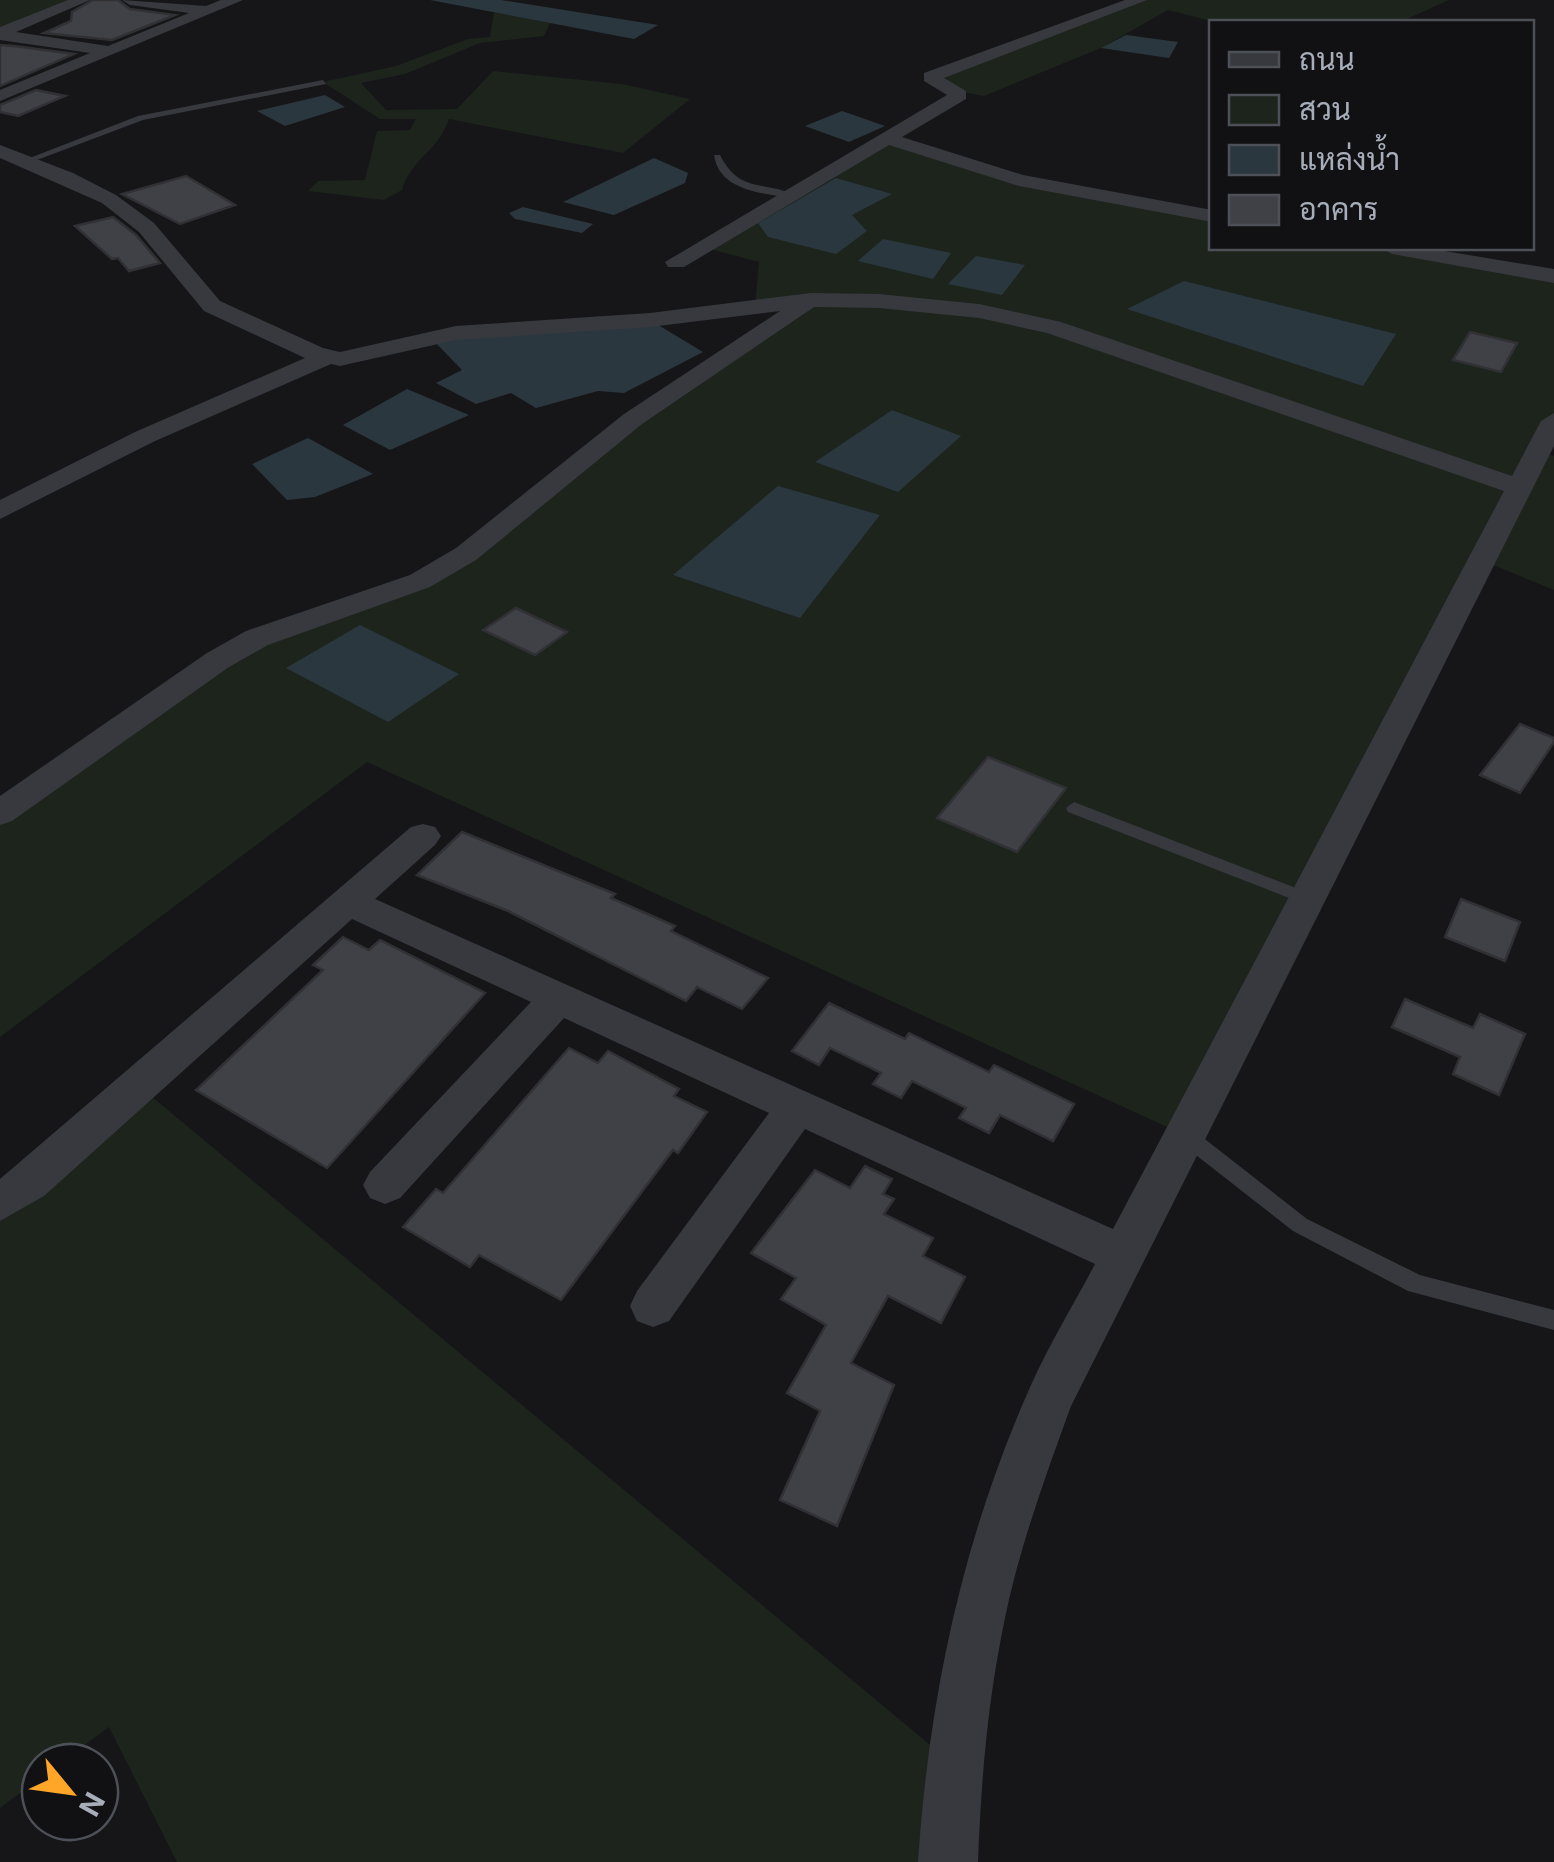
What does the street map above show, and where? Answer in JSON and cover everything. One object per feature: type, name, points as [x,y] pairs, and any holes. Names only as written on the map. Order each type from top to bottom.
[{"type":"street","points":[[0,34],[82,0]]},
{"type":"street","points":[[130,0],[208,11]]},
{"type":"street","points":[[0,96],[235,0]]},
{"type":"street","points":[[676,262],[960,95],[932,80],[933,75],[1139,0]]},
{"type":"street","points":[[0,34],[110,51]]},
{"type":"street","points":[[886,138],[1019,180],[1209,215]]},
{"type":"street","points":[[0,150],[96,192],[133,215],[212,306],[328,358]]},
{"type":"street","points":[[1404,250],[1554,276]]},
{"type":"street","points":[[0,813],[218,660],[257,638],[420,581],[466,554],[633,419],[811,300]]},
{"type":"street","points":[[0,511],[144,437],[328,358],[356,358],[431,338],[485,329],[650,320],[811,300],[931,305],[1053,327],[1520,488]]},
{"type":"street","points":[[948,1862],[953,1764],[978,1616],[1009,1510],[1050,1397],[1554,421]]},
{"type":"street","points":[[0,1202],[29,1183],[423,836]]},
{"type":"street","points":[[348,902],[1123,1255]]},
{"type":"street","points":[[385,1185],[558,999]]},
{"type":"street","points":[[653,1306],[797,1107]]},
{"type":"lane","points":[[26,160],[141,118],[323,82]]},
{"type":"lane","points":[[717,157],[721,170],[736,184],[790,195]]},
{"type":"lane","points":[[1074,808],[1308,900]]},
{"type":"lane","points":[[1185,1135],[1300,1224],[1416,1284],[1554,1320]]},
{"type":"green space","points":[[0,0],[82,0],[0,33]]},
{"type":"green space","points":[[1139,0],[1449,0],[1404,20],[1209,20],[1168,10],[1101,48],[984,96],[958,91],[930,77]]},
{"type":"green space","points":[[494,12],[550,23],[544,36],[480,43],[405,74],[361,83],[386,110],[457,109],[493,71],[622,84],[690,99],[623,153],[449,119],[402,190],[384,200],[308,191],[318,181],[365,180],[377,131],[410,130],[416,119],[380,119],[323,82],[396,66],[468,39],[490,37]]},
{"type":"green space","points":[[886,138],[987,172],[1209,216],[1209,250],[1404,250],[1554,276],[1554,421],[1539,452],[1554,456],[1554,590],[1483,561],[1185,1135],[367,762],[0,1037],[0,813],[218,660],[419,581],[633,419],[809,302],[755,307],[759,262],[702,247]],"holes":[[[892,410],[960,437],[816,462]]]},
{"type":"green space","points":[[139,1086],[953,1764],[948,1862],[177,1862],[120,1742],[109,1727],[89,1742],[20,1742],[20,1793],[0,1808],[0,1202]]},
{"type":"water","points":[[430,0],[501,0],[658,25],[634,39]]},
{"type":"water","points":[[1126,35],[1178,42],[1169,58],[1101,48]]},
{"type":"water","points":[[325,95],[345,107],[285,126],[257,111]]},
{"type":"water","points":[[842,111],[885,126],[849,142],[805,126]]},
{"type":"water","points":[[654,158],[688,173],[685,183],[614,215],[563,202]]},
{"type":"water","points":[[836,178],[892,194],[852,215],[867,231],[836,254],[768,237],[758,223]]},
{"type":"water","points":[[523,207],[593,224],[582,233],[515,219],[509,213]]},
{"type":"water","points":[[883,239],[951,253],[933,279],[858,261]]},
{"type":"water","points":[[976,256],[1025,265],[1002,295],[948,284]]},
{"type":"water","points":[[1184,281],[1396,334],[1363,386],[1127,309]]},
{"type":"water","points":[[650,320],[703,352],[624,393],[598,391],[536,408],[511,393],[476,404],[436,383],[462,370],[431,338]]},
{"type":"water","points":[[407,389],[469,415],[390,450],[343,425]]},
{"type":"water","points":[[892,410],[961,436],[898,492],[815,462]]},
{"type":"water","points":[[308,438],[373,474],[315,497],[287,500],[252,464]]},
{"type":"water","points":[[778,486],[880,515],[800,618],[673,575]]},
{"type":"water","points":[[360,625],[459,674],[388,722],[286,668]]},
{"type":"building","points":[[93,0],[118,0],[130,9],[175,15],[112,40],[44,33],[71,21],[72,12]]},
{"type":"building","points":[[0,45],[14,46],[74,54],[0,86]]},
{"type":"building","points":[[36,90],[65,96],[18,116],[0,112],[0,105]]},
{"type":"building","points":[[186,176],[235,205],[180,224],[122,194]]},
{"type":"building","points":[[113,217],[136,235],[160,263],[129,271],[75,226]]},
{"type":"building","points":[[1470,332],[1517,343],[1501,372],[1453,360]]},
{"type":"building","points":[[516,608],[567,632],[535,655],[483,630]]},
{"type":"building","points":[[1520,724],[1554,738],[1554,742],[1520,793],[1480,775]]},
{"type":"building","points":[[988,757],[1066,788],[1017,852],[937,818]]},
{"type":"building","points":[[462,832],[615,894],[611,898],[675,926],[671,931],[768,978],[742,1009],[697,987],[686,1001],[508,911],[417,875]]},
{"type":"building","points":[[1461,899],[1520,922],[1505,961],[1445,937]]},
{"type":"building","points":[[343,937],[369,950],[380,940],[485,993],[327,1168],[196,1090],[323,970],[313,965]]},
{"type":"building","points":[[1405,999],[1473,1028],[1480,1014],[1525,1034],[1499,1095],[1453,1074],[1460,1057],[1392,1027]]},
{"type":"building","points":[[829,1003],[905,1039],[909,1033],[989,1072],[994,1065],[1074,1104],[1053,1141],[1000,1115],[989,1133],[959,1118],[966,1108],[912,1081],[901,1098],[873,1084],[881,1073],[830,1048],[819,1065],[792,1051]]},
{"type":"building","points":[[569,1048],[598,1063],[608,1051],[679,1089],[674,1096],[707,1112],[678,1153],[673,1150],[561,1300],[479,1255],[470,1267],[403,1227],[436,1189],[443,1193]]},
{"type":"building","points":[[865,1166],[892,1179],[883,1194],[894,1199],[884,1214],[933,1238],[923,1256],[965,1277],[941,1323],[888,1296],[851,1363],[894,1385],[837,1526],[780,1500],[820,1411],[787,1393],[826,1325],[781,1299],[796,1278],[751,1253],[815,1170],[850,1188]]}]
